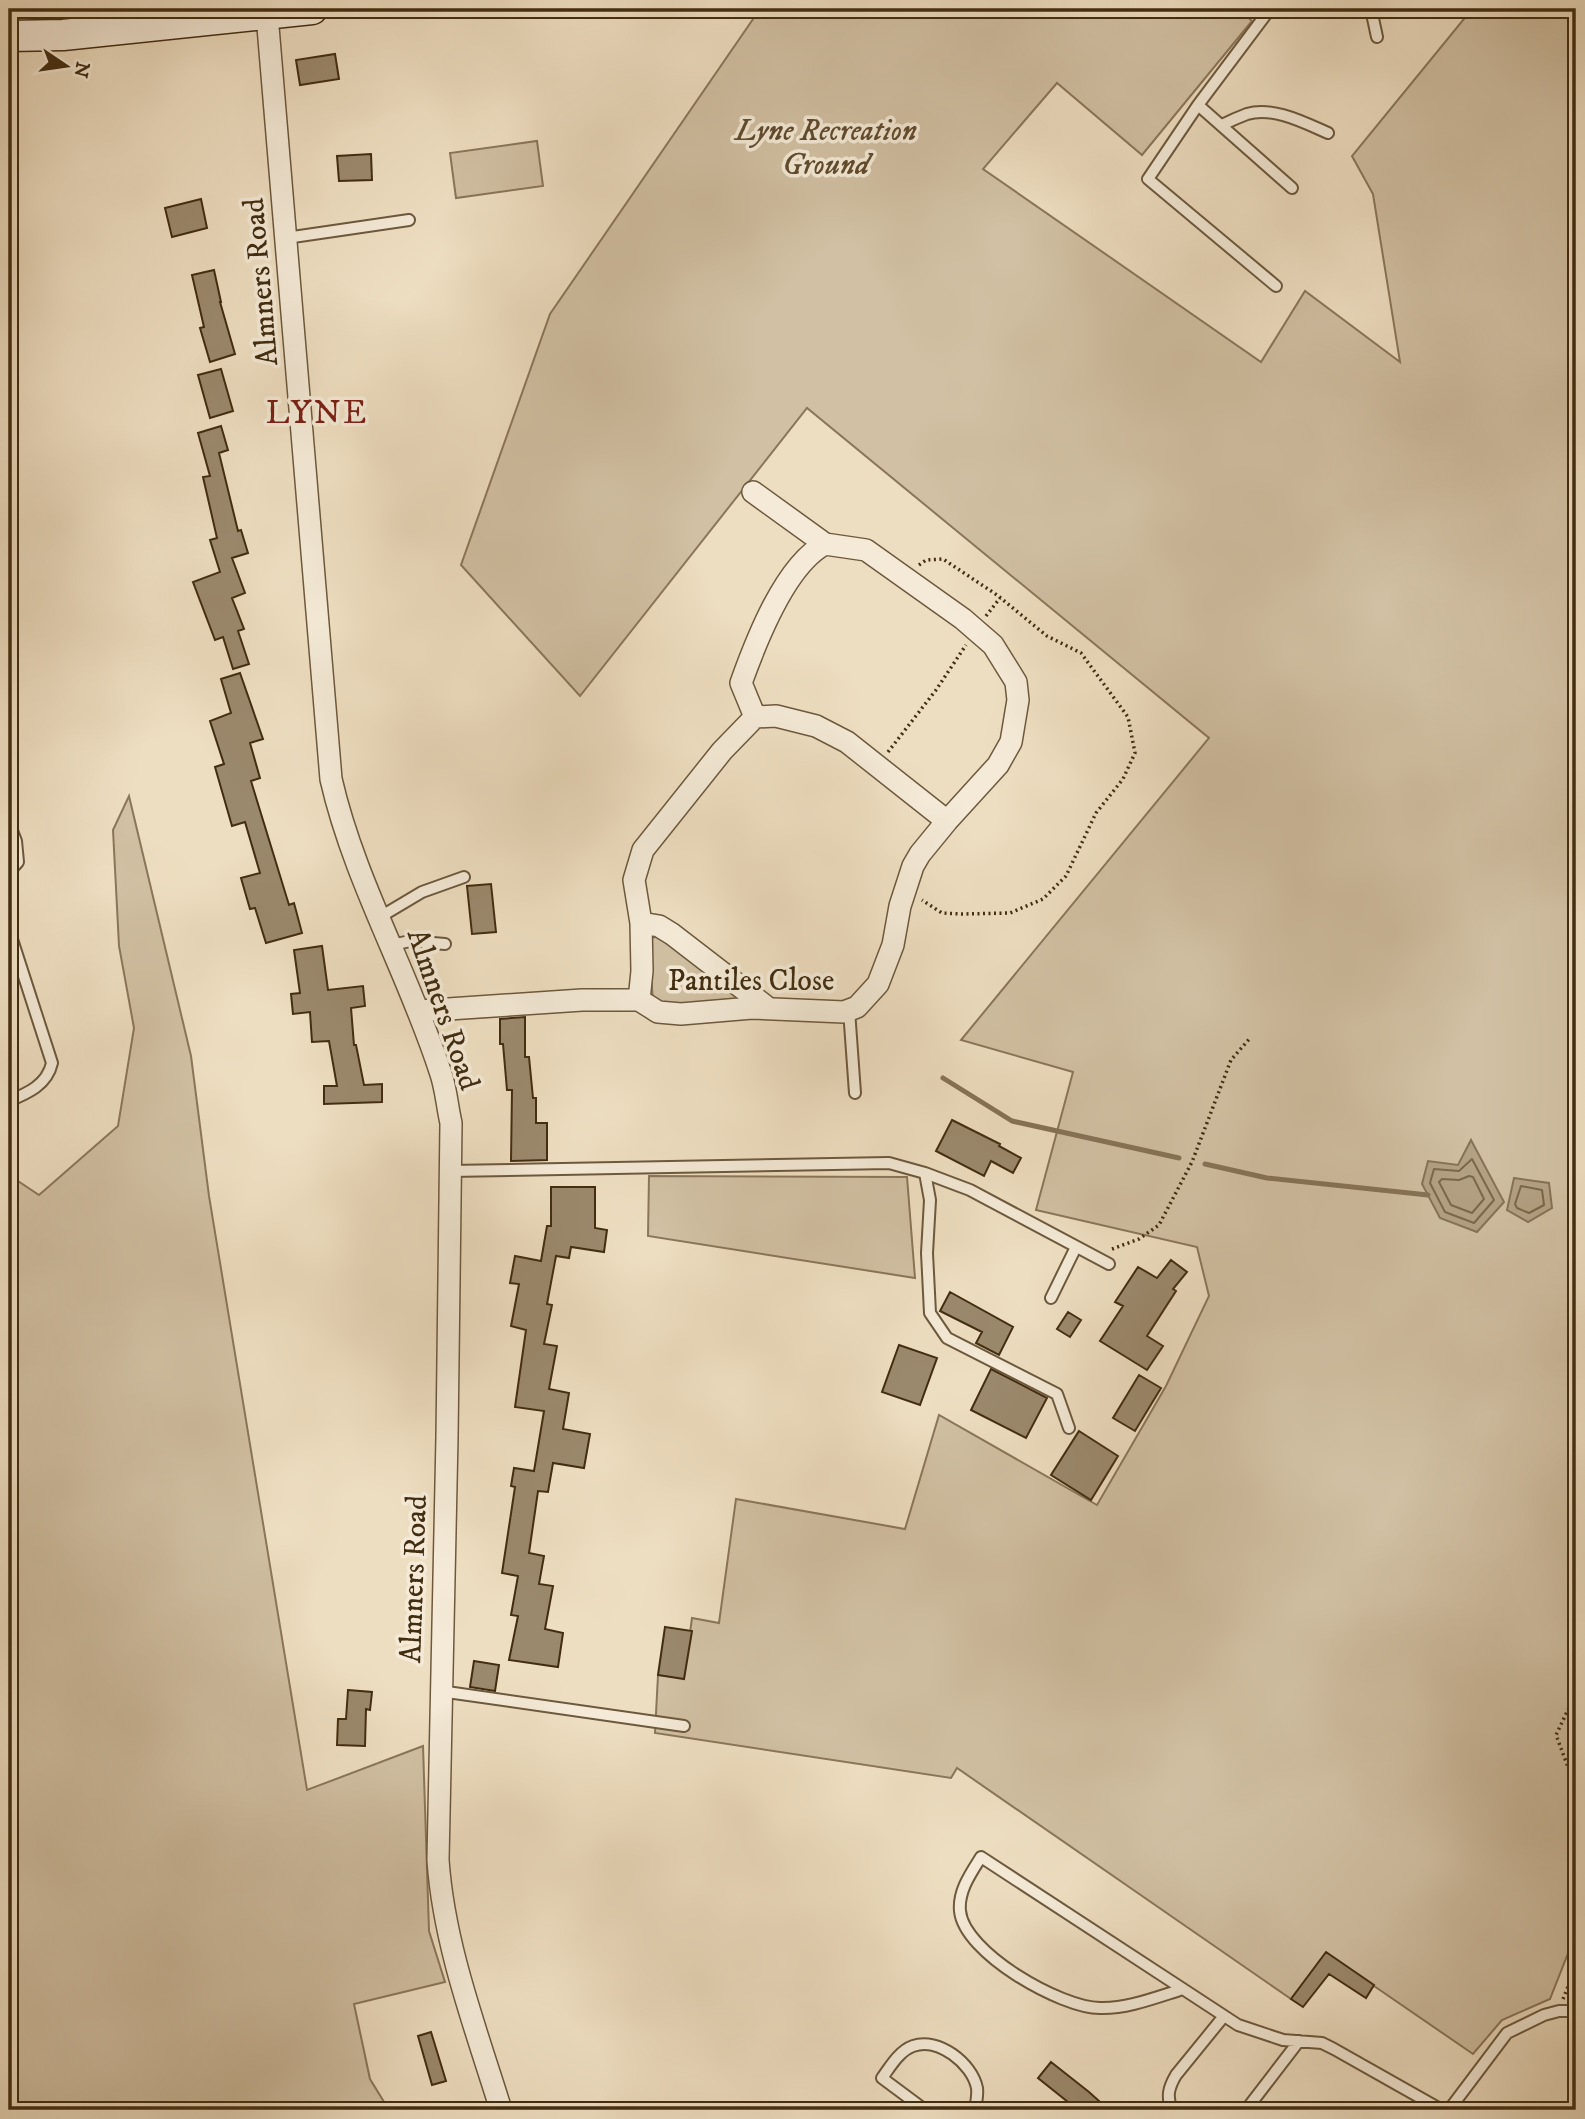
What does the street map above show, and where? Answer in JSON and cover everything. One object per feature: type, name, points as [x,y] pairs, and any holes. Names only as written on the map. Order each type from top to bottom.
[{"type":"street","points":[[9,36],[63,35],[312,9]]},
{"type":"street","name":"Almners Road","points":[[246,14],[286,238],[331,779],[341,823],[419,1011],[441,1073],[451,1123],[447,1450],[437,1794],[439,1882],[455,1960],[501,2110]]},
{"type":"street","points":[[753,492],[825,544],[801,561],[758,634],[741,683],[755,717]]},
{"type":"street","name":"Pantiles Close","points":[[419,1011],[582,1000],[639,1000],[658,1012],[681,1014],[768,1008],[844,1012],[857,1007],[878,984],[893,945],[903,894],[920,854],[998,765],[1011,742],[1018,700],[1016,682],[993,645],[963,619],[866,550],[825,544]]},
{"type":"street","points":[[639,1000],[642,971],[641,923],[634,880],[643,850],[722,751],[755,717],[776,716],[816,726],[847,742],[947,821]]},
{"type":"street","points":[[641,923],[659,926],[672,934],[768,1008]]},
{"type":"lane","points":[[1270,9],[1198,105],[1148,179],[1276,286]]},
{"type":"lane","points":[[1371,9],[1377,37]]},
{"type":"lane","points":[[1198,105],[1292,188]]},
{"type":"lane","points":[[1222,125],[1249,113],[1269,112],[1328,133]]},
{"type":"lane","points":[[286,238],[409,220]]},
{"type":"lane","points":[[9,823],[16,841],[18,862],[9,872]]},
{"type":"lane","points":[[380,917],[422,892],[464,877]]},
{"type":"lane","points":[[9,930],[52,1063],[50,1072],[33,1092],[9,1101]]},
{"type":"lane","points":[[391,945],[410,941],[445,944]]},
{"type":"lane","points":[[849,1010],[855,1093]]},
{"type":"lane","points":[[450,1171],[889,1163],[970,1190],[1110,1264]]},
{"type":"lane","points":[[925,1173],[930,1200],[927,1253],[930,1313],[947,1338],[1057,1394],[1069,1428]]},
{"type":"lane","points":[[1051,1298],[1076,1247]]},
{"type":"lane","points":[[440,1691],[684,1726]]},
{"type":"lane","points":[[1183,1989],[1155,1998],[1100,2009],[1057,1997],[1016,1973],[975,1941],[961,1919],[959,1909],[965,1884],[981,1857],[1183,1989],[1224,2016],[1238,2025],[1283,2040],[1322,2043],[1442,2110]]},
{"type":"lane","points":[[1450,2110],[1507,2033],[1544,2015],[1559,2011],[1576,2011]]},
{"type":"lane","points":[[1172,2110],[1168,2092],[1176,2075],[1224,2016]]},
{"type":"lane","points":[[1246,2110],[1299,2041]]},
{"type":"lane","points":[[925,2110],[882,2078],[894,2062],[913,2046],[942,2048],[962,2063],[977,2090],[975,2110]]},
{"type":"path","points":[[903,894],[919,898],[942,913],[962,915],[1010,913],[1043,899],[1066,876],[1096,813],[1123,779],[1135,752],[1128,717],[1082,653],[1047,636],[998,595],[943,559],[926,560],[906,580]]},
{"type":"path","points":[[876,767],[936,691],[975,631]]},
{"type":"path","points":[[1093,1256],[1139,1239],[1159,1224],[1192,1162],[1231,1060],[1251,1037]]},
{"type":"path","points":[[1576,1693],[1556,1735],[1571,1775],[1576,1779]]},
{"type":"path","points":[[1559,2011],[1576,1966]]},
{"type":"green space","name":"Lyne Recreation Ground","points":[[760,9],[1239,9],[1252,21],[1142,155],[1057,83],[983,169],[1261,362],[1305,291],[1400,362],[1373,194],[1352,156],[1472,9],[1576,9],[1576,1933],[1550,1999],[1502,2020],[1473,2054],[1326,1953],[1291,1999],[957,1768],[951,1778],[655,1733],[658,1675],[684,1678],[692,1618],[719,1623],[736,1499],[905,1529],[939,1415],[1097,1505],[1166,1386],[1209,1296],[1197,1247],[1036,1210],[1073,1072],[961,1040],[1209,738],[807,408],[580,696],[461,565],[550,314]]},
{"type":"green space","points":[[537,141],[543,186],[456,198],[450,153]]},
{"type":"green space","points":[[129,796],[191,1056],[209,1196],[307,1790],[423,1746],[429,1931],[445,1982],[354,2004],[370,2079],[389,2110],[9,2110],[9,1172],[39,1195],[118,1126],[134,1028],[119,946],[113,830]]},
{"type":"green space","points":[[658,936],[748,1000],[669,1008],[653,1001],[649,948],[652,938]]},
{"type":"green space","points":[[649,1176],[907,1177],[915,1278],[648,1236]]},
{"type":"water","points":[[1471,1140],[1504,1202],[1477,1232],[1440,1218],[1422,1184],[1428,1161],[1458,1165]]},
{"type":"water","points":[[1514,1178],[1549,1183],[1552,1208],[1528,1222],[1507,1210]]},
{"type":"building","points":[[335,54],[339,79],[300,85],[296,60]]},
{"type":"building","points":[[371,154],[372,180],[339,181],[337,156]]},
{"type":"building","points":[[201,199],[207,228],[172,237],[165,208]]},
{"type":"building","points":[[214,270],[235,354],[210,362],[200,328],[204,327],[192,275]]},
{"type":"building","points":[[221,369],[233,411],[210,418],[198,375]]},
{"type":"building","points":[[221,426],[228,450],[219,453],[238,531],[241,530],[248,553],[232,558],[245,593],[232,598],[244,629],[238,631],[249,664],[233,669],[223,637],[215,640],[193,582],[220,572],[210,540],[217,538],[203,477],[210,476],[198,433]]},
{"type":"building","points":[[240,673],[263,739],[250,743],[260,778],[251,781],[289,905],[294,903],[302,933],[266,943],[255,908],[250,909],[241,878],[260,873],[245,822],[232,826],[215,767],[224,764],[210,721],[231,713],[221,679]]},
{"type":"building","points":[[491,884],[496,932],[472,934],[467,886]]},
{"type":"building","points":[[322,946],[328,990],[363,986],[365,1006],[351,1008],[354,1045],[364,1085],[382,1084],[382,1102],[324,1104],[324,1086],[337,1086],[329,1041],[312,1042],[310,1012],[293,1014],[291,994],[300,993],[294,950]]},
{"type":"building","points":[[525,1017],[525,1057],[529,1057],[533,1098],[536,1098],[536,1123],[547,1123],[547,1160],[511,1161],[512,1090],[507,1090],[503,1044],[500,1044],[500,1019]]},
{"type":"building","points":[[952,1120],[1000,1144],[999,1146],[1021,1158],[1013,1173],[991,1161],[984,1176],[936,1151]]},
{"type":"building","points":[[551,1187],[595,1187],[595,1228],[607,1230],[604,1252],[571,1247],[569,1258],[556,1256],[547,1304],[552,1305],[544,1344],[557,1346],[549,1389],[569,1393],[563,1429],[590,1434],[584,1468],[553,1463],[548,1492],[538,1491],[529,1553],[544,1556],[539,1584],[553,1586],[545,1629],[563,1633],[558,1667],[509,1660],[518,1616],[511,1615],[518,1576],[502,1573],[515,1487],[511,1486],[514,1468],[534,1471],[544,1411],[515,1407],[526,1330],[511,1326],[519,1284],[510,1283],[515,1256],[541,1261],[547,1226],[551,1226]]},
{"type":"building","points":[[1171,1260],[1187,1272],[1173,1289],[1176,1291],[1147,1336],[1163,1346],[1147,1370],[1100,1341],[1123,1306],[1115,1302],[1138,1267],[1157,1278]]},
{"type":"building","points":[[950,1292],[1013,1327],[999,1355],[976,1343],[982,1332],[940,1311]]},
{"type":"building","points":[[1068,1312],[1081,1320],[1070,1337],[1057,1329]]},
{"type":"building","points":[[899,1345],[937,1358],[920,1405],[882,1392]]},
{"type":"building","points":[[991,1369],[1047,1398],[1026,1438],[971,1410]]},
{"type":"building","points":[[1139,1375],[1161,1388],[1135,1431],[1113,1418]]},
{"type":"building","points":[[1079,1431],[1118,1456],[1091,1500],[1051,1475]]},
{"type":"building","points":[[665,1627],[692,1631],[684,1679],[658,1675]]},
{"type":"building","points":[[474,1661],[499,1665],[495,1691],[470,1687]]},
{"type":"building","points":[[348,1690],[372,1692],[370,1710],[366,1709],[365,1746],[337,1745],[338,1719],[346,1719]]},
{"type":"building","points":[[1326,1952],[1374,1985],[1366,1998],[1329,1974],[1303,2007],[1291,1999]]},
{"type":"building","points":[[431,2032],[446,2081],[432,2085],[418,2036]]},
{"type":"building","points":[[1051,2062],[1109,2110],[1078,2110],[1038,2078]]},
{"type":"waterway","points":[[943,1078],[1012,1121],[1179,1158]]},
{"type":"waterway","points":[[1205,1164],[1267,1178],[1428,1195]]},
{"type":"district","name":"LYNE","points":[[317,411]]}]
